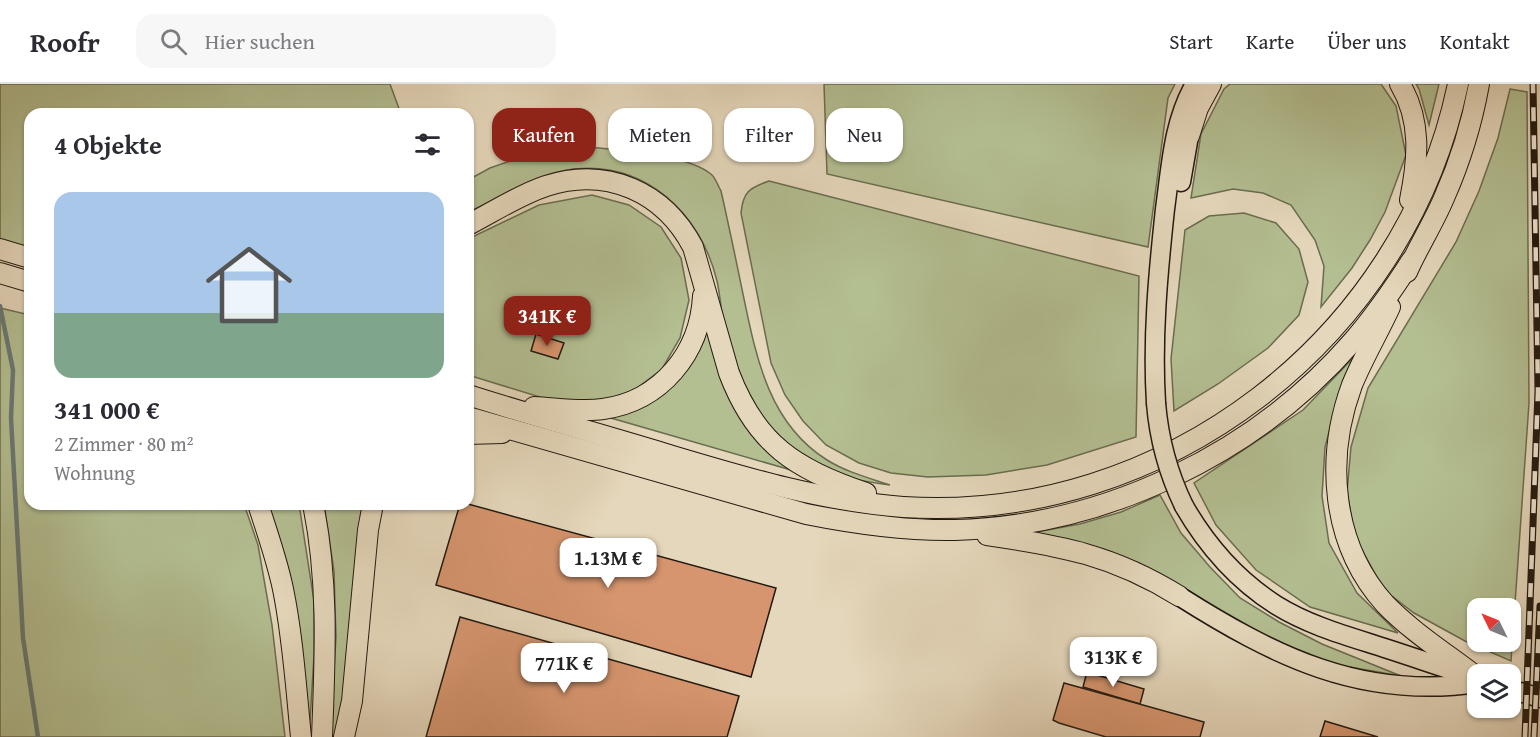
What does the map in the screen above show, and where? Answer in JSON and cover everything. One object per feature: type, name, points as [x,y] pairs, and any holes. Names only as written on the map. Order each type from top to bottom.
[{"type":"highway","points":[[1189,136],[1198,108],[1211,84]]},
{"type":"highway","points":[[1400,84],[1410,104],[1418,147],[1416,168],[1402,234]]},
{"type":"highway","points":[[474,397],[807,493],[866,503],[905,507],[973,506],[1041,497],[1074,489],[1128,471],[1200,437],[1255,401],[1304,360],[1341,321],[1367,288],[1402,234],[1416,207],[1439,151],[1458,84]]},
{"type":"highway","points":[[1467,669],[1398,616],[1375,591],[1358,565],[1348,543],[1339,506],[1336,477],[1337,448],[1353,383],[1444,198],[1468,133],[1479,84]]},
{"type":"highway","points":[[474,222],[549,185],[576,180],[606,181],[634,189],[659,203],[679,223],[687,235],[698,261],[729,373],[754,422],[781,452],[814,474],[905,507]]},
{"type":"highway","points":[[0,249],[24,256]]},
{"type":"highway","points":[[955,530],[1018,524],[1090,508],[1170,478],[1227,447],[1281,410],[1330,366],[1374,316],[1412,260]]},
{"type":"highway","points":[[499,405],[601,409],[629,403],[654,389],[677,369],[687,355],[699,325],[704,293],[698,261]]},
{"type":"highway","points":[[0,273],[24,280]]},
{"type":"highway","points":[[474,419],[806,514],[892,528],[955,530],[1056,546],[1098,556],[1141,574],[1179,596]]},
{"type":"highway","points":[[474,434],[523,433]]},
{"type":"highway","points":[[260,510],[275,555],[283,589],[301,737]]},
{"type":"highway","points":[[314,510],[322,554],[326,600],[321,737]]},
{"type":"highway","points":[[344,737],[352,701],[372,510]]},
{"type":"main road","points":[[1195,84],[1179,120],[1171,164],[1155,310],[1156,403],[1161,442],[1184,506],[1204,539],[1230,568],[1251,587],[1277,605],[1315,625],[1467,674]]},
{"type":"main road","points":[[1155,359],[1189,136]]},
{"type":"main road","points":[[1179,596],[1250,639],[1318,668],[1345,676],[1396,685],[1433,688],[1467,684]]},
{"type":"main road","points":[[1521,692],[1540,698]]},
{"type":"green space","points":[[0,84],[390,84],[399,108],[24,108],[24,248],[0,241]]},
{"type":"green space","points":[[824,84],[1175,84],[1168,98],[1148,247],[827,174],[827,162],[903,162],[903,108],[826,108],[826,144]]},
{"type":"green space","points":[[1230,84],[1381,84],[1396,106],[1406,155],[1385,212],[1352,268],[1321,307],[1324,266],[1315,240],[1291,205],[1263,193],[1233,189],[1191,198],[1201,134],[1224,89]]},
{"type":"green space","points":[[1416,84],[1439,84],[1429,125],[1419,89]]},
{"type":"green space","points":[[1510,89],[1527,92],[1529,403],[1515,598],[1467,598],[1467,642],[1414,613],[1384,590],[1355,537],[1347,492],[1351,447],[1368,388],[1456,242],[1479,191],[1498,138]]},
{"type":"green space","points":[[596,148],[608,149],[608,162],[687,162],[712,175],[721,191],[753,341],[778,408],[807,445],[827,460],[890,485],[852,478],[820,467],[782,444],[767,427],[750,400],[736,370],[726,338],[717,281],[709,257],[698,234],[684,214],[666,197],[646,183],[624,174],[599,169],[573,169],[509,192],[474,209],[474,177],[507,162],[596,162]]},
{"type":"green space","points":[[769,181],[1139,276],[1136,437],[1047,465],[986,475],[928,477],[891,473],[859,463],[826,445],[803,421],[785,395],[771,363],[741,213],[745,195],[756,186]]},
{"type":"green space","points":[[592,195],[629,205],[661,227],[681,258],[689,300],[680,338],[662,369],[633,391],[597,402],[543,398],[474,377],[474,236],[539,205]]},
{"type":"green space","points":[[1244,213],[1276,223],[1299,249],[1308,282],[1299,315],[1268,348],[1218,384],[1174,411],[1171,359],[1185,230],[1209,216]]},
{"type":"green space","points":[[0,308],[24,314],[24,510],[246,510],[258,545],[272,625],[285,737],[0,737]]},
{"type":"green space","points":[[709,318],[767,450],[791,470],[604,416],[630,410]]},
{"type":"green space","points":[[1358,353],[1338,398],[1325,447],[1322,496],[1329,543],[1357,593],[1398,633],[1310,607],[1256,570],[1216,525],[1194,483],[1303,410]]},
{"type":"green space","points":[[1160,495],[1181,533],[1240,598],[1279,622],[1322,644],[1401,676],[1344,666],[1281,646],[1128,559],[1088,545],[1031,533],[1080,524],[1121,512]]},
{"type":"green space","points":[[268,510],[300,510],[314,601],[314,656],[309,737]]},
{"type":"green space","points":[[325,510],[365,510],[344,703],[336,737],[330,737],[336,637],[334,571]]},
{"type":"green space","points":[[1490,652],[1512,652],[1511,661]]},
{"type":"building","points":[[536,334],[564,343],[558,359],[531,351]]},
{"type":"building","points":[[474,506],[776,588],[751,677],[436,585],[458,510],[474,510]]},
{"type":"building","points":[[460,617],[739,696],[727,737],[426,737]]},
{"type":"building","points":[[1087,672],[1144,689],[1140,704],[1083,687]]},
{"type":"building","points":[[1064,683],[1204,722],[1200,737],[1106,737],[1059,723],[1053,720]]},
{"type":"building","points":[[1325,721],[1378,737],[1320,737]]},
{"type":"waterway","points":[[0,306],[13,370],[11,418],[23,638],[38,737]]},
{"type":"railway","points":[[1525,737],[1538,391],[1533,84]]},
{"type":"railway","points":[[1534,737],[1540,606]]}]
